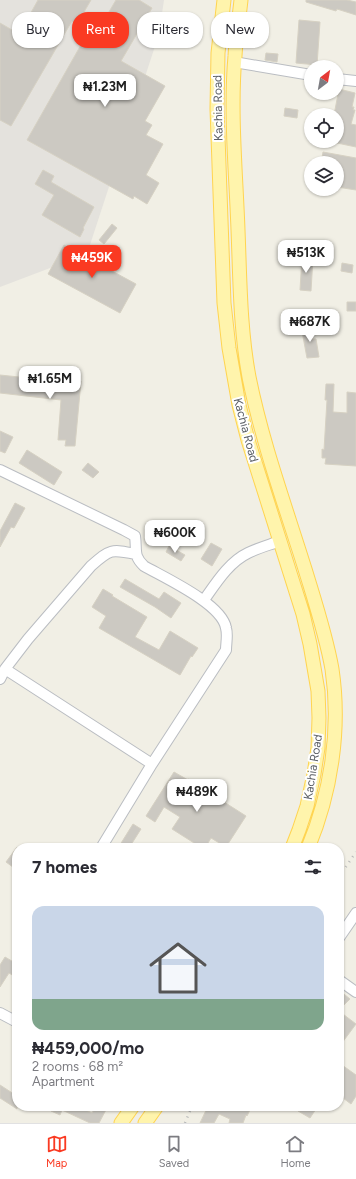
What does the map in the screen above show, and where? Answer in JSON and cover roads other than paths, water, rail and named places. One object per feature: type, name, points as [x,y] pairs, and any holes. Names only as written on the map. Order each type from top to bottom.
[{"type":"main road","name":"Kachia Road","points":[[224,0],[218,53],[217,109],[224,303],[229,348],[239,405],[248,440],[303,614],[318,691],[318,748],[314,774],[307,806],[294,843]]},
{"type":"main road","name":"Kachia Road","points":[[241,0],[234,62],[234,107],[241,302],[249,374],[263,434],[319,613],[332,671],[335,720],[333,750],[329,779],[321,811],[310,843]]},
{"type":"main road","points":[[121,1123],[129,1111]]},
{"type":"main road","points":[[145,1123],[153,1111]]},
{"type":"street","points":[[234,62],[304,74]]},
{"type":"street","points":[[344,80],[356,82]]},
{"type":"street","points":[[0,470],[134,536],[138,561],[144,566],[204,600],[218,612],[226,628],[226,650],[152,764],[104,843]]},
{"type":"street","points":[[204,600],[218,580],[238,559],[248,553],[280,541]]},
{"type":"street","points":[[0,679],[5,669],[38,628],[102,555],[114,550],[136,554]]},
{"type":"street","points":[[5,669],[152,764]]},
{"type":"street","points":[[344,931],[356,913]]},
{"type":"street","points":[[344,984],[356,992]]},
{"type":"street","points":[[0,1013],[12,1019]]},
{"type":"railway","points":[[344,870],[356,852]]},
{"type":"railway","points":[[185,1123],[190,1111]]}]
